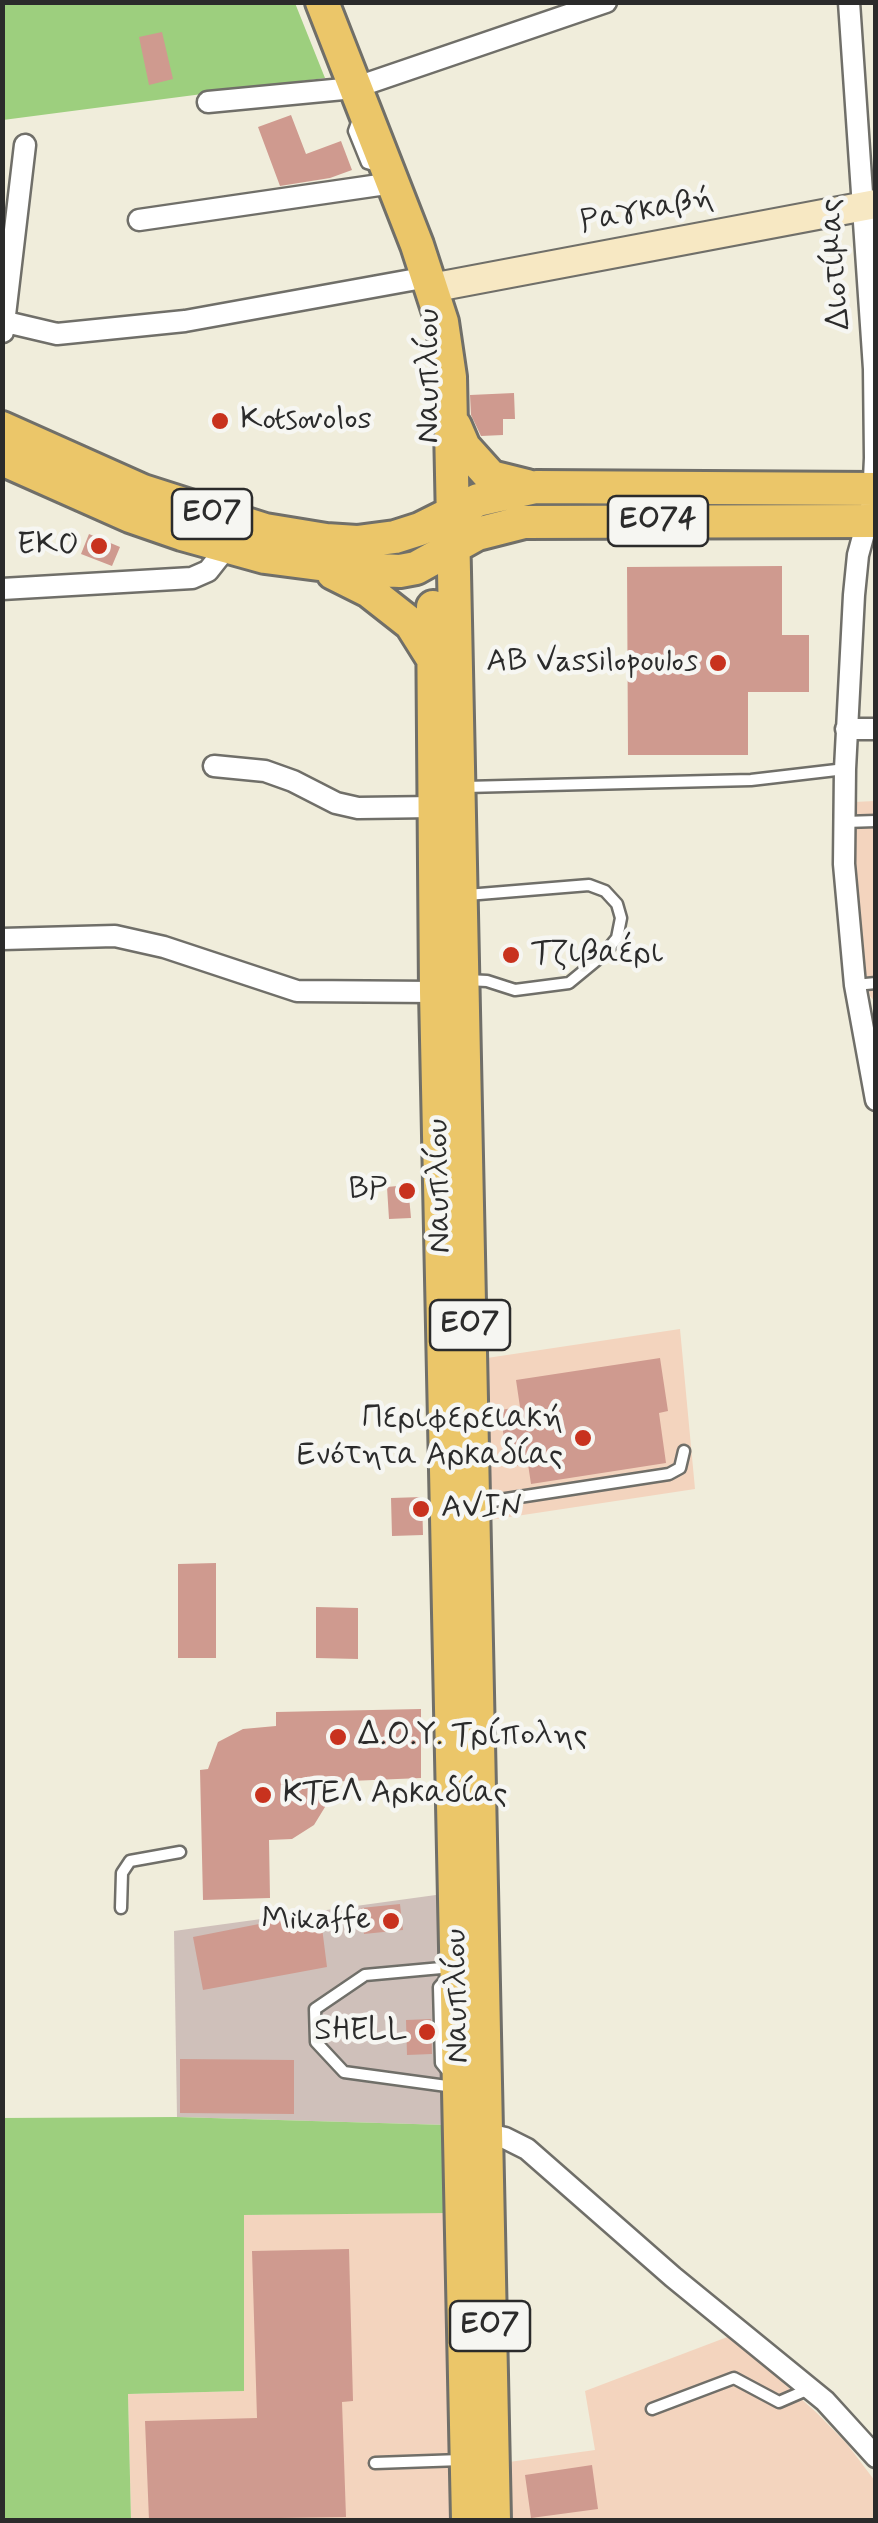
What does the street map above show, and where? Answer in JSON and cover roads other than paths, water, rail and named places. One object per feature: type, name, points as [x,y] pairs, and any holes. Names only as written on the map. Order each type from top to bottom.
[{"type":"main road","points":[[322,2],[430,282]]},
{"type":"main road","name":"Ναυπλίου","points":[[430,282],[447,342],[451,418],[433,659],[461,896],[432,1160],[440,1545],[461,2088],[474,2132],[494,2520]]},
{"type":"main road","name":"Ναυπλίου","points":[[430,282],[443,535],[449,986],[474,1504],[474,2132],[468,2520]]},
{"type":"main road","points":[[451,418],[464,446],[491,478],[536,487]]},
{"type":"main road","name":"ΕΟ7","points":[[2,428],[142,491],[265,530],[357,542],[408,534],[443,535]]},
{"type":"main road","name":"ΕΟ7","points":[[2,459],[130,516],[228,547],[311,564],[400,571],[443,535]]},
{"type":"main road","name":"ΕΟ74","points":[[443,535],[478,500],[536,487],[873,505]]},
{"type":"main road","name":"ΕΟ74","points":[[443,535],[524,522],[873,505]]},
{"type":"main road","name":"ΕΟ7","points":[[311,564],[369,591],[390,606],[411,624],[433,659]]},
{"type":"street","points":[[208,102],[358,97],[606,2]]},
{"type":"street","name":"Διοτίμας","points":[[849,2],[869,205],[874,369],[873,505],[858,555],[844,822],[846,903],[865,984],[876,1100]]},
{"type":"street","points":[[25,145],[4,328],[57,334],[185,321],[430,282]]},
{"type":"street","points":[[139,220],[391,176]]},
{"type":"street","name":"Ραγκαβή","points":[[430,282],[869,205]]},
{"type":"street","points":[[2,590],[192,578],[208,571],[228,547]]},
{"type":"street","points":[[846,729],[876,728]]},
{"type":"street","points":[[214,766],[264,771],[336,802],[372,810],[447,797]]},
{"type":"street","points":[[2,939],[115,936],[164,947],[297,991],[449,986]]},
{"type":"street","points":[[474,2132],[527,2149],[810,2388],[876,2457]]},
{"type":"lane","points":[[447,797],[722,782],[845,768]]},
{"type":"lane","points":[[844,822],[876,821]]},
{"type":"lane","points":[[449,986],[487,981],[515,990],[569,983],[604,955],[617,938],[621,918],[617,904],[605,891],[589,885],[461,896]]},
{"type":"lane","points":[[474,1504],[670,1474],[680,1468],[684,1450]]},
{"type":"lane","points":[[121,1908],[122,1873],[130,1861],[180,1852]]},
{"type":"lane","points":[[458,1967],[364,1974],[316,2009],[316,2042],[344,2072],[461,2088]]},
{"type":"lane","points":[[652,2409],[734,2378],[779,2402],[810,2388]]},
{"type":"lane","points":[[375,2463],[467,2460]]},
{"type":"place","name":"Kotsovolos","points":[[220,421]]},
{"type":"place","name":"EKO","points":[[99,546]]},
{"type":"place","name":"AB Vassilopoulos","points":[[718,663]]},
{"type":"place","name":"Τζιβαέρι","points":[[511,955]]},
{"type":"place","name":"BP","points":[[407,1191]]},
{"type":"place","name":"Περιφερειακή Ενότητα Αρκαδίας","points":[[583,1438]]},
{"type":"place","name":"AVIN","points":[[421,1509]]},
{"type":"place","name":"Δ.Ο.Υ. Τρίπολης","points":[[338,1737]]},
{"type":"place","name":"ΚΤΕΛ Αρκαδίας","points":[[263,1795]]},
{"type":"place","name":"Mikaffe","points":[[391,1921]]},
{"type":"place","name":"SHELL","points":[[427,2032]]}]
